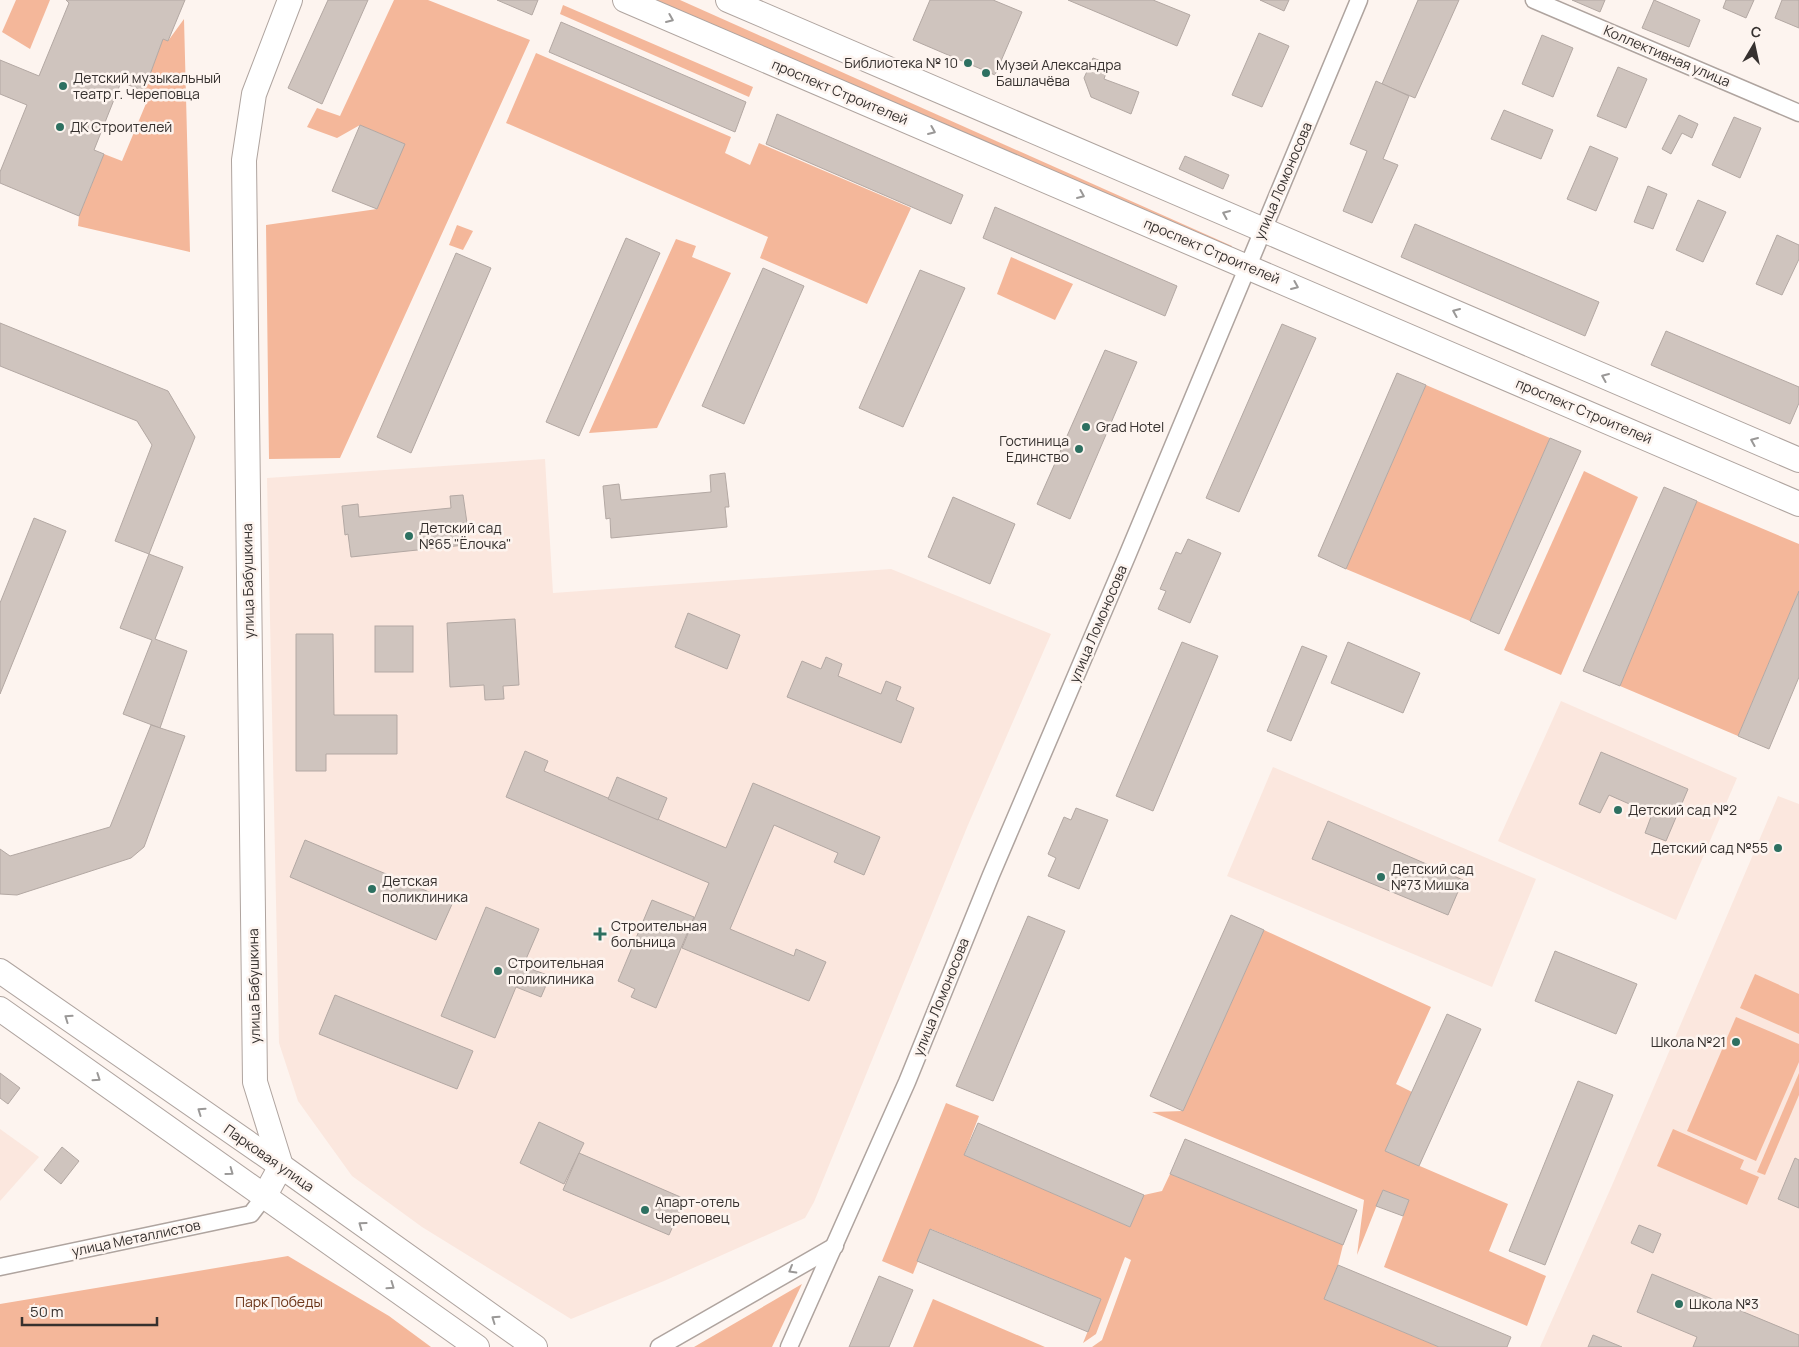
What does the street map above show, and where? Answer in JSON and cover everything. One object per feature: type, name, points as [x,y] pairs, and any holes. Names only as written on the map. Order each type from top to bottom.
[{"type":"main road","name":"улица Бабушкина","points":[[281,1166],[255,1082],[244,160],[254,94],[290,0]]},
{"type":"main road","name":"проспект Строителей","points":[[625,0],[1799,504]]},
{"type":"main road","points":[[728,0],[1799,460]]},
{"type":"main road","name":"Парковая улица","points":[[0,972],[281,1166],[535,1347]]},
{"type":"main road","points":[[0,1009],[477,1347]]},
{"type":"main road","points":[[264,1197],[281,1166]]},
{"type":"street","name":"улица Ломоносова","points":[[790,1347],[903,1091],[991,875],[1359,0]]},
{"type":"street","name":"Коллективная улица","points":[[1534,0],[1799,113]]},
{"type":"street","name":"улица Металлистов","points":[[0,1267],[252,1214],[264,1197]]},
{"type":"street","points":[[659,1347],[834,1246]]},
{"type":"shaded area","name":"Строительная больница","points":[[545,459],[553,593],[891,569],[1051,634],[968,825],[814,1202],[805,1218],[664,1281],[571,1319],[422,1227],[352,1176],[298,1101],[279,1043],[267,478]]},
{"type":"shaded area","name":"Детский сад №2","points":[[1561,701],[1737,778],[1676,920],[1498,841]]},
{"type":"shaded area","name":"Детский сад №73 Мишка","points":[[1273,767],[1536,879],[1492,987],[1227,876]]},
{"type":"shaded area","points":[[1778,796],[1799,804],[1799,1347],[1540,1347],[1613,1183]]},
{"type":"shaded area","points":[[0,1129],[39,1157],[0,1201]]},
{"type":"green space","points":[[16,0],[50,0],[30,49],[2,32]]},
{"type":"green space","points":[[394,0],[428,0],[530,40],[340,458],[269,459],[266,225],[377,209],[404,144],[360,125],[337,138],[307,127],[317,108],[340,116]]},
{"type":"green space","points":[[638,0],[680,0],[1232,246],[1228,255]]},
{"type":"green space","points":[[563,5],[753,87],[749,97],[560,14]]},
{"type":"green space","points":[[184,19],[190,252],[78,226],[79,216],[104,154],[122,161],[150,94],[144,91],[163,39],[168,41]]},
{"type":"green space","points":[[536,53],[731,137],[725,153],[750,165],[759,143],[911,208],[867,304],[760,258],[768,237],[506,123]]},
{"type":"green space","points":[[457,225],[473,231],[463,250],[449,245]]},
{"type":"green space","points":[[676,239],[696,246],[692,257],[731,273],[657,428],[589,433]]},
{"type":"green space","points":[[1011,257],[1073,284],[1055,320],[997,294]]},
{"type":"green space","points":[[1426,385],[1550,438],[1470,621],[1346,569]]},
{"type":"green space","points":[[1584,471],[1638,497],[1561,675],[1504,650]]},
{"type":"green space","points":[[1697,501],[1799,544],[1799,591],[1738,736],[1620,686]]},
{"type":"green space","points":[[1264,930],[1431,1007],[1396,1084],[1412,1092],[1385,1151],[1508,1204],[1489,1251],[1546,1276],[1527,1326],[1384,1267],[1409,1200],[1383,1190],[1357,1255],[1364,1200],[1152,1112],[1183,1111]]},
{"type":"green space","points":[[1755,974],[1799,994],[1799,1034],[1740,1008]]},
{"type":"green space","points":[[1736,1017],[1799,1044],[1799,1062],[1756,1161],[1687,1131]]},
{"type":"green space","points":[[1799,1073],[1799,1095],[1765,1175],[1757,1172]]},
{"type":"green space","points":[[946,1103],[979,1116],[964,1155],[1130,1227],[1144,1195],[1162,1191],[1170,1174],[1343,1245],[1338,1265],[1324,1299],[1439,1347],[1092,1347],[1102,1340],[1131,1260],[1125,1257],[1096,1334],[1083,1343],[1101,1299],[931,1229],[913,1274],[882,1261]]},
{"type":"green space","points":[[1673,1129],[1744,1160],[1740,1169],[1759,1177],[1747,1205],[1657,1166]]},
{"type":"green space","name":"Парк Победы","points":[[288,1256],[389,1316],[431,1347],[0,1347],[0,1304]]},
{"type":"green space","points":[[802,1284],[772,1347],[694,1347]]},
{"type":"green space","points":[[933,1299],[1045,1347],[913,1347]]},
{"type":"building","name":"ДК Строителей","points":[[66,0],[185,0],[168,41],[163,39],[144,91],[121,82],[94,150],[104,154],[79,216],[0,183],[0,172],[27,105],[0,94],[0,60],[39,76],[69,3]]},
{"type":"building","points":[[328,0],[368,0],[322,104],[288,88]]},
{"type":"building","points":[[497,0],[538,0],[532,15]]},
{"type":"building","points":[[930,0],[993,0],[1022,12],[995,75],[913,40]]},
{"type":"building","points":[[1068,0],[1153,0],[1190,15],[1177,46]]},
{"type":"building","points":[[1260,0],[1289,0],[1284,11]]},
{"type":"building","points":[[1418,0],[1459,0],[1415,98],[1382,84]]},
{"type":"building","points":[[1572,0],[1605,0],[1600,12]]},
{"type":"building","points":[[1654,0],[1700,20],[1689,47],[1642,28]]},
{"type":"building","points":[[1726,0],[1754,0],[1746,18],[1723,8]]},
{"type":"building","points":[[1782,0],[1799,0],[1799,28],[1775,18]]},
{"type":"building","points":[[561,22],[746,102],[735,132],[549,52]]},
{"type":"building","points":[[1259,33],[1289,46],[1262,107],[1232,95]]},
{"type":"building","points":[[1542,35],[1573,48],[1553,97],[1522,84]]},
{"type":"building","points":[[1093,58],[1109,64],[1104,79],[1139,92],[1131,114],[1091,97],[1084,78]]},
{"type":"building","points":[[1618,67],[1647,79],[1626,128],[1597,116]]},
{"type":"building","points":[[1376,81],[1409,96],[1383,159],[1398,165],[1372,223],[1343,211],[1367,151],[1350,144]]},
{"type":"building","points":[[1504,110],[1553,130],[1541,159],[1491,139]]},
{"type":"building","points":[[777,114],[963,195],[951,224],[766,144]]},
{"type":"building","points":[[1679,115],[1698,124],[1692,138],[1682,133],[1671,154],[1662,149]]},
{"type":"building","points":[[1734,117],[1761,128],[1740,178],[1712,165]]},
{"type":"building","points":[[360,125],[405,144],[377,209],[332,191]]},
{"type":"building","points":[[1590,146],[1618,158],[1596,211],[1567,199]]},
{"type":"building","points":[[1185,156],[1229,175],[1223,189],[1179,169]]},
{"type":"building","points":[[1648,186],[1667,194],[1653,229],[1634,222]]},
{"type":"building","points":[[1698,200],[1726,212],[1703,262],[1676,250]]},
{"type":"building","points":[[995,207],[1177,286],[1165,316],[983,238]]},
{"type":"building","points":[[1415,224],[1599,302],[1585,336],[1401,257]]},
{"type":"building","points":[[1777,235],[1799,245],[1799,259],[1782,295],[1756,284]]},
{"type":"building","points":[[626,238],[660,253],[579,436],[546,422]]},
{"type":"building","points":[[456,253],[491,268],[411,453],[377,437]]},
{"type":"building","points":[[763,268],[804,286],[744,424],[702,406]]},
{"type":"building","points":[[920,270],[965,288],[903,427],[859,408]]},
{"type":"building","points":[[0,323],[168,391],[195,437],[149,554],[115,541],[152,445],[137,421],[0,366]]},
{"type":"building","points":[[1282,324],[1316,338],[1239,512],[1206,498]]},
{"type":"building","points":[[1666,331],[1799,387],[1799,403],[1790,424],[1651,365]]},
{"type":"building","points":[[1105,350],[1137,362],[1070,519],[1037,504]]},
{"type":"building","points":[[1397,373],[1426,385],[1346,569],[1318,556]]},
{"type":"building","points":[[1550,438],[1581,451],[1499,634],[1470,621]]},
{"type":"building","points":[[725,473],[729,507],[725,507],[727,527],[611,538],[610,518],[606,519],[603,486],[619,484],[621,500],[711,492],[710,475]]},
{"type":"building","points":[[1664,487],[1697,501],[1620,686],[1583,671]]},
{"type":"building","points":[[463,495],[467,523],[463,523],[465,545],[351,557],[348,534],[345,535],[342,506],[358,504],[359,517],[451,508],[450,496]]},
{"type":"building","points":[[953,497],[1015,524],[990,584],[928,557]]},
{"type":"building","points":[[34,518],[66,531],[0,694],[0,603]]},
{"type":"building","points":[[1188,539],[1221,553],[1190,623],[1158,609],[1166,591],[1160,589],[1176,552],[1181,554]]},
{"type":"building","points":[[149,554],[183,567],[155,639],[187,651],[160,728],[123,714],[152,640],[120,628]]},
{"type":"building","points":[[1799,591],[1799,677],[1769,749],[1738,736]]},
{"type":"building","points":[[688,613],[740,635],[727,669],[675,647]]},
{"type":"building","points":[[515,619],[519,685],[503,686],[504,699],[485,700],[484,685],[450,687],[447,623]]},
{"type":"building","points":[[375,626],[413,626],[413,672],[375,672]]},
{"type":"building","points":[[296,634],[333,634],[334,715],[397,715],[397,754],[326,754],[326,771],[296,771]]},
{"type":"building","points":[[1182,642],[1218,656],[1153,811],[1116,796]]},
{"type":"building","points":[[1348,642],[1420,673],[1403,713],[1331,683]]},
{"type":"building","points":[[1302,646],[1327,656],[1291,741],[1267,731]]},
{"type":"building","points":[[826,657],[842,664],[838,676],[881,694],[886,681],[901,687],[896,700],[914,708],[901,743],[787,697],[802,661],[821,669]]},
{"type":"building","points":[[151,725],[185,736],[144,847],[131,858],[17,895],[0,894],[0,849],[10,856],[110,827]]},
{"type":"building","points":[[525,751],[548,761],[544,771],[726,848],[753,783],[880,837],[864,875],[834,862],[838,853],[774,825],[730,929],[794,956],[796,949],[826,962],[809,1001],[682,948],[709,883],[506,797]]},
{"type":"building","points":[[1601,752],[1688,789],[1666,841],[1645,833],[1652,814],[1609,795],[1600,813],[1579,804]]},
{"type":"building","points":[[617,777],[667,798],[658,820],[608,799]]},
{"type":"building","points":[[1076,808],[1108,820],[1079,889],[1048,876],[1056,858],[1048,854],[1064,817],[1071,820]]},
{"type":"building","points":[[1328,821],[1463,880],[1448,915],[1312,859]]},
{"type":"building","name":"Детская поликлиника","points":[[305,840],[453,902],[436,940],[290,877]]},
{"type":"building","points":[[652,900],[694,917],[656,1008],[631,997],[635,989],[618,981]]},
{"type":"building","name":"Строительная поликлиника","points":[[486,907],[539,929],[523,966],[550,976],[541,997],[516,987],[495,1038],[441,1016]]},
{"type":"building","points":[[1231,915],[1264,930],[1183,1111],[1150,1096]]},
{"type":"building","points":[[1028,916],[1065,931],[993,1101],[956,1086]]},
{"type":"building","points":[[1555,951],[1637,984],[1616,1034],[1535,1001]]},
{"type":"building","points":[[335,995],[473,1051],[457,1089],[319,1034]]},
{"type":"building","points":[[1447,1014],[1481,1029],[1419,1166],[1385,1151]]},
{"type":"building","points":[[0,1073],[20,1088],[8,1104],[0,1098]]},
{"type":"building","points":[[1578,1081],[1613,1095],[1545,1265],[1509,1251]]},
{"type":"building","points":[[539,1122],[584,1143],[564,1184],[520,1163]]},
{"type":"building","points":[[978,1123],[1144,1195],[1130,1227],[964,1155]]},
{"type":"building","points":[[1185,1139],[1357,1210],[1343,1245],[1170,1174]]},
{"type":"building","points":[[62,1147],[79,1161],[61,1184],[44,1170]]},
{"type":"building","points":[[579,1153],[685,1199],[669,1235],[563,1190]]},
{"type":"building","points":[[1795,1158],[1799,1160],[1799,1208],[1778,1199]]},
{"type":"building","points":[[1383,1190],[1409,1200],[1403,1216],[1376,1206]]},
{"type":"building","points":[[1639,1225],[1661,1234],[1653,1253],[1631,1243]]},
{"type":"building","points":[[930,1229],[1101,1299],[1088,1332],[917,1261]]},
{"type":"building","points":[[1338,1265],[1511,1337],[1507,1347],[1439,1347],[1324,1299]]},
{"type":"building","points":[[1652,1274],[1799,1335],[1799,1347],[1693,1347],[1697,1337],[1637,1312]]},
{"type":"building","points":[[879,1276],[913,1290],[889,1347],[849,1347]]},
{"type":"building","points":[[1593,1335],[1622,1347],[1588,1347]]},
{"type":"place","name":"Библиотека № 10","points":[[968,63]]},
{"type":"place","name":"Музей Александра Башлачёва","points":[[986,73]]},
{"type":"place","name":"Детский музыкальный театр г. Череповца","points":[[63,86]]},
{"type":"place","name":"ДК Строителей","points":[[60,127]]},
{"type":"place","name":"Grad Hotel","points":[[1086,427]]},
{"type":"place","name":"Гостиница Единство","points":[[1079,449]]},
{"type":"place","name":"Детский сад №65 \"Ёлочка\"","points":[[409,536]]},
{"type":"place","name":"Детский сад №2","points":[[1618,810]]},
{"type":"place","name":"Детский сад №55","points":[[1778,848]]},
{"type":"place","name":"Детский сад №73 Мишка","points":[[1381,877]]},
{"type":"place","name":"Детская поликлиника","points":[[372,889]]},
{"type":"place","name":"Строительная больница","points":[[600,934]]},
{"type":"place","name":"Строительная поликлиника","points":[[498,971]]},
{"type":"place","name":"Школа №21","points":[[1736,1042]]},
{"type":"place","name":"Апарт-отель Череповец","points":[[645,1210]]},
{"type":"place","name":"Школа №3","points":[[1679,1304]]}]
